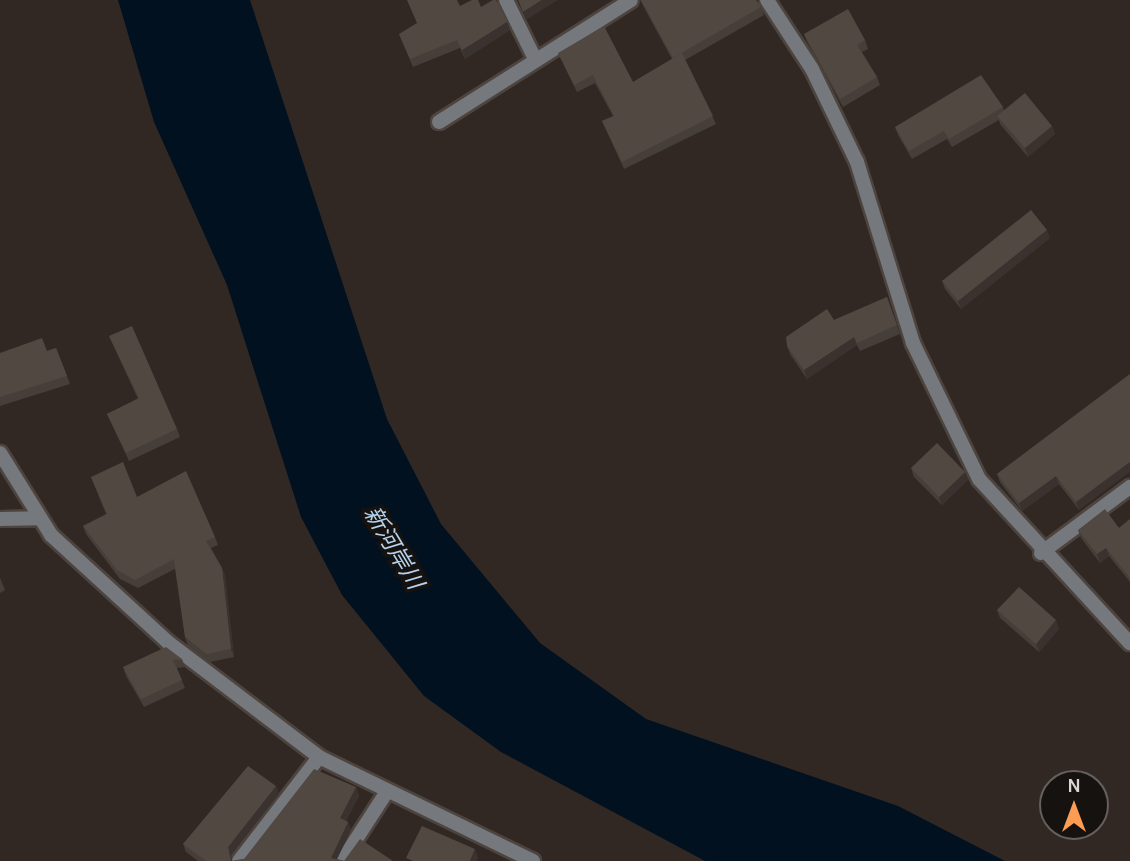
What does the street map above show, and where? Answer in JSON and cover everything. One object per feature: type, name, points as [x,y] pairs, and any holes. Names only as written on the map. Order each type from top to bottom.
[{"type":"street","points":[[506,0],[535,59]]},
{"type":"street","points":[[439,122],[631,0]]},
{"type":"street","points":[[767,0],[812,69],[857,162],[938,405],[979,479],[1041,553],[1130,643]]},
{"type":"street","points":[[0,453],[39,518],[169,643],[319,757],[386,793],[533,861]]},
{"type":"street","points":[[1041,553],[1130,487]]},
{"type":"street","points":[[0,519],[39,518]]},
{"type":"street","points":[[239,861],[319,757]]},
{"type":"street","points":[[342,861],[386,793]]},
{"type":"water","name":"新河岸川","points":[[118,0],[250,0],[387,419],[441,524],[540,643],[646,719],[898,806],[1005,861],[705,861],[501,752],[424,696],[342,595],[301,517],[227,285],[154,122]]},
{"type":"building","points":[[407,0],[457,0],[460,6],[478,0],[481,7],[496,0],[507,22],[462,50],[457,40],[410,59],[399,34],[417,23]]},
{"type":"building","points":[[518,0],[542,0],[523,12]]},
{"type":"building","points":[[641,0],[756,0],[761,7],[673,58]]},
{"type":"building","points":[[848,9],[865,40],[857,45],[877,77],[840,99],[804,34]]},
{"type":"building","points":[[604,26],[633,82],[682,53],[713,116],[622,162],[602,121],[614,116],[593,75],[574,85],[558,53]]},
{"type":"building","points":[[981,75],[1003,107],[949,139],[944,131],[909,151],[895,127]]},
{"type":"building","points":[[1025,93],[1052,126],[1025,148],[997,116]]},
{"type":"building","points":[[1031,210],[1047,230],[958,301],[942,281]]},
{"type":"building","points":[[887,297],[897,325],[857,343],[854,337],[804,370],[787,346],[786,337],[827,309],[834,320]]},
{"type":"building","points":[[132,326],[177,429],[126,453],[107,414],[139,398],[109,336]]},
{"type":"building","points":[[42,338],[47,351],[56,348],[67,376],[0,397],[0,353]]},
{"type":"building","points":[[1130,374],[1130,462],[1076,502],[1056,476],[1019,503],[997,474]]},
{"type":"building","points":[[937,443],[965,472],[939,497],[911,468]]},
{"type":"building","points":[[123,462],[137,497],[186,471],[215,537],[206,541],[222,568],[231,649],[207,654],[185,637],[174,559],[135,580],[117,570],[83,526],[107,514],[91,477]]},
{"type":"building","points":[[1105,509],[1119,528],[1130,519],[1130,578],[1106,548],[1097,554],[1078,530]]},
{"type":"building","points":[[1019,587],[1056,620],[1036,644],[997,610]]},
{"type":"building","points":[[166,647],[182,659],[173,660],[182,680],[141,699],[123,667]]},
{"type":"building","points":[[248,766],[276,786],[228,847],[231,861],[206,861],[183,844]]},
{"type":"building","points":[[314,769],[356,787],[340,818],[348,822],[331,858],[344,861],[231,861],[244,859]]},
{"type":"building","points":[[422,826],[475,849],[470,861],[413,861],[406,858]]},
{"type":"building","points":[[360,839],[393,861],[344,861]]}]
